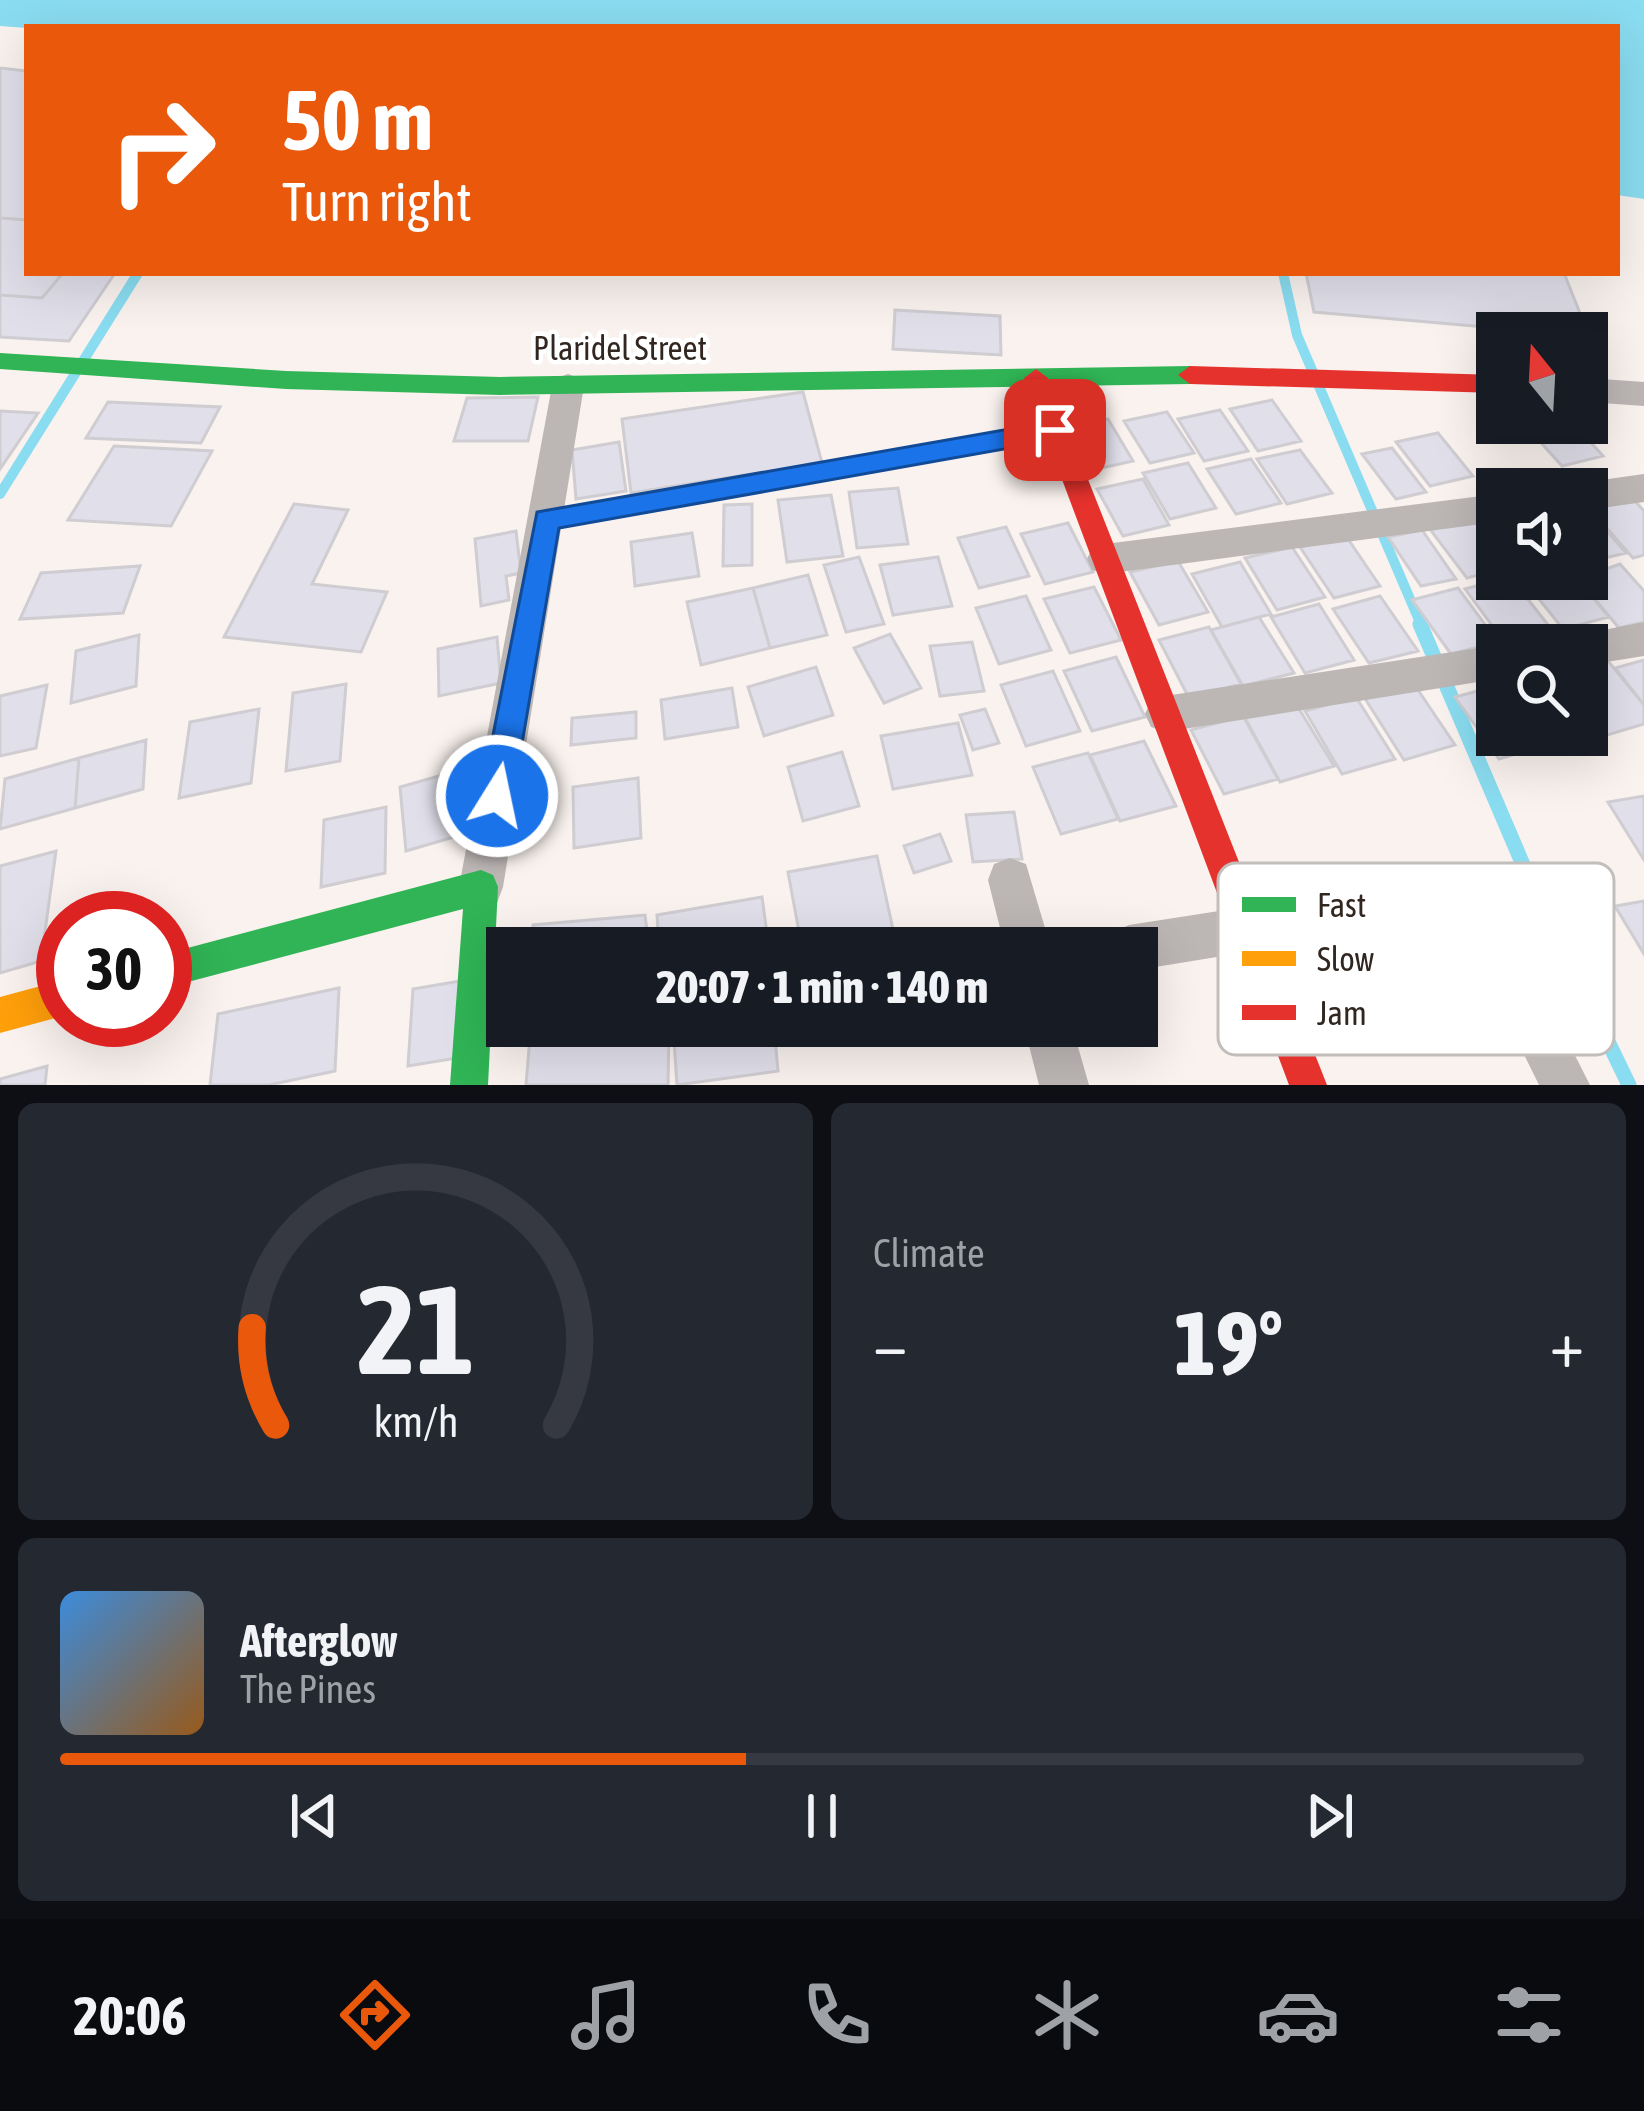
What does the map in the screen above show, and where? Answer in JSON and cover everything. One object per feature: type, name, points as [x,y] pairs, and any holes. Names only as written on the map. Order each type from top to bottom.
[{"type":"street","name":"Plaridel Street","points":[[0,361],[568,386],[1346,373],[1476,382]]},
{"type":"street","points":[[1036,378],[1223,863]]},
{"type":"street","points":[[470,1085],[481,886],[568,386]]},
{"type":"street","points":[[1608,391],[1644,394]]},
{"type":"street","points":[[1608,493],[1644,488]]},
{"type":"street","points":[[1105,559],[1476,511]]},
{"type":"street","points":[[1608,645],[1644,639]]},
{"type":"street","points":[[1165,714],[1476,665]]},
{"type":"street","points":[[1010,880],[1022,927]]},
{"type":"street","points":[[192,964],[481,886]]},
{"type":"street","points":[[1158,943],[1218,934]]},
{"type":"street","points":[[0,1015],[36,1005]]},
{"type":"street","points":[[1054,1047],[1064,1085]]},
{"type":"street","points":[[1296,1055],[1308,1085]]},
{"type":"street","points":[[1550,1055],[1565,1085]]},
{"type":"lane","points":[[547,520],[1055,430]]},
{"type":"water","points":[[0,0],[1644,0],[1644,199],[1620,195],[1620,24],[0,26]]},
{"type":"building","points":[[0,68],[24,71],[24,276],[113,276],[69,341],[0,337]]},
{"type":"building","points":[[0,218],[24,220],[24,276],[60,276],[42,298],[0,295]]},
{"type":"building","points":[[1307,276],[1565,276],[1579,312],[1476,312],[1476,326],[1314,312]]},
{"type":"building","points":[[895,310],[1000,316],[1001,355],[893,349]]},
{"type":"building","points":[[803,392],[822,463],[631,493],[622,419]]},
{"type":"building","points":[[538,397],[528,441],[454,441],[467,398]]},
{"type":"building","points":[[1272,400],[1301,441],[1258,451],[1230,409]]},
{"type":"building","points":[[108,402],[220,407],[201,443],[86,438]]},
{"type":"building","points":[[1220,410],[1248,451],[1204,461],[1178,419]]},
{"type":"building","points":[[0,411],[38,413],[0,469]]},
{"type":"building","points":[[1167,412],[1194,453],[1150,463],[1124,421]]},
{"type":"building","points":[[1108,419],[1133,461],[1088,471],[1064,429]]},
{"type":"building","points":[[1438,433],[1473,476],[1430,486],[1396,442]]},
{"type":"building","points":[[619,442],[626,491],[576,499],[572,450]]},
{"type":"building","points":[[1542,444],[1592,444],[1603,456],[1562,466]]},
{"type":"building","points":[[114,446],[212,451],[171,526],[68,520]]},
{"type":"building","points":[[1392,448],[1426,492],[1396,499],[1362,454]]},
{"type":"building","points":[[1300,450],[1332,493],[1287,504],[1257,459]]},
{"type":"building","points":[[1251,459],[1281,503],[1236,514],[1207,469]]},
{"type":"building","points":[[1188,463],[1216,508],[1170,519],[1143,473]]},
{"type":"building","points":[[1143,479],[1169,525],[1123,536],[1097,489]]},
{"type":"building","points":[[898,488],[908,544],[857,548],[849,492]]},
{"type":"building","points":[[831,495],[843,556],[787,562],[778,500]]},
{"type":"building","points":[[1633,499],[1644,511],[1644,555],[1633,558],[1608,529],[1608,506]]},
{"type":"building","points":[[294,504],[348,510],[312,584],[387,592],[361,652],[224,637]]},
{"type":"building","points":[[752,504],[752,565],[723,566],[724,505]]},
{"type":"building","points":[[1474,518],[1476,576],[1467,578],[1429,528]]},
{"type":"building","points":[[1068,523],[1093,572],[1045,584],[1021,534]]},
{"type":"building","points":[[1006,527],[1029,576],[979,588],[958,538]]},
{"type":"building","points":[[1422,530],[1456,579],[1421,586],[1388,537]]},
{"type":"building","points":[[516,531],[521,573],[506,576],[509,600],[481,606],[475,539]]},
{"type":"building","points":[[1608,532],[1626,553],[1608,557]]},
{"type":"building","points":[[692,533],[699,576],[635,586],[631,542]]},
{"type":"building","points":[[1346,536],[1380,586],[1334,598],[1300,547]]},
{"type":"building","points":[[1292,547],[1325,597],[1277,610],[1245,558]]},
{"type":"building","points":[[859,557],[884,624],[846,632],[824,565]]},
{"type":"building","points":[[938,557],[952,606],[893,615],[880,565]]},
{"type":"building","points":[[1178,561],[1208,612],[1159,625],[1130,572]]},
{"type":"building","points":[[1240,562],[1271,614],[1222,627],[1192,574]]},
{"type":"building","points":[[1620,564],[1644,591],[1644,622],[1619,628],[1596,600],[1608,600],[1608,568]]},
{"type":"building","points":[[140,566],[123,613],[20,619],[41,573]]},
{"type":"building","points":[[808,575],[827,635],[770,648],[753,588]]},
{"type":"building","points":[[1476,586],[1476,600],[1528,600],[1547,624],[1491,624],[1465,589]]},
{"type":"building","points":[[1094,587],[1121,640],[1070,653],[1044,599]]},
{"type":"building","points":[[753,588],[770,648],[701,665],[687,602]]},
{"type":"building","points":[[1458,588],[1485,624],[1476,624],[1476,648],[1451,654],[1412,600]]},
{"type":"building","points":[[1026,596],[1051,650],[999,664],[976,608]]},
{"type":"building","points":[[1380,596],[1418,651],[1369,663],[1333,609]]},
{"type":"building","points":[[1540,600],[1595,600],[1609,617],[1582,624],[1559,624]]},
{"type":"building","points":[[1319,604],[1354,660],[1305,673],[1271,617]]},
{"type":"building","points":[[1259,617],[1294,673],[1243,686],[1211,630]]},
{"type":"building","points":[[1209,627],[1241,684],[1189,698],[1159,640]]},
{"type":"building","points":[[890,634],[921,688],[884,703],[854,648]]},
{"type":"building","points":[[139,635],[136,686],[71,703],[76,651]]},
{"type":"building","points":[[497,637],[501,683],[439,696],[438,649]]},
{"type":"building","points":[[972,642],[984,691],[940,696],[930,646]]},
{"type":"building","points":[[1116,657],[1145,717],[1092,731],[1064,671]]},
{"type":"building","points":[[1644,660],[1644,705],[1615,668]]},
{"type":"building","points":[[1608,661],[1644,705],[1644,724],[1608,735]]},
{"type":"building","points":[[816,667],[833,715],[764,736],[748,687]]},
{"type":"building","points":[[1053,671],[1080,731],[1026,746],[1001,685]]},
{"type":"building","points":[[346,684],[340,761],[286,771],[293,693]]},
{"type":"building","points":[[1414,684],[1455,745],[1404,760],[1364,697]]},
{"type":"building","points":[[47,685],[36,748],[0,756],[0,696]]},
{"type":"building","points":[[732,688],[738,727],[665,739],[661,700]]},
{"type":"building","points":[[1476,692],[1476,727],[1455,697]]},
{"type":"building","points":[[1356,697],[1395,759],[1342,774],[1305,711]]},
{"type":"building","points":[[1296,704],[1334,766],[1280,782],[1245,718]]},
{"type":"building","points":[[259,709],[251,783],[179,798],[190,722]]},
{"type":"building","points":[[985,709],[999,743],[973,750],[960,715]]},
{"type":"building","points":[[636,712],[636,738],[571,745],[572,718]]},
{"type":"building","points":[[1243,716],[1278,779],[1224,794],[1191,730]]},
{"type":"building","points":[[958,723],[972,775],[893,789],[881,736]]},
{"type":"building","points":[[146,740],[143,789],[75,808],[79,758]]},
{"type":"building","points":[[1144,741],[1176,806],[1120,821],[1090,755]]},
{"type":"building","points":[[842,752],[859,806],[803,821],[788,767]]},
{"type":"building","points":[[1088,753],[1118,819],[1061,834],[1033,767]]},
{"type":"building","points":[[79,758],[75,808],[0,829],[5,779]]},
{"type":"building","points":[[453,772],[461,835],[406,851],[400,787]]},
{"type":"building","points":[[638,778],[641,838],[574,848],[573,787]]},
{"type":"building","points":[[1644,796],[1644,860],[1608,802]]},
{"type":"building","points":[[386,807],[385,873],[321,887],[324,820]]},
{"type":"building","points":[[1014,812],[1022,859],[973,862],[966,815]]},
{"type":"building","points":[[940,834],[951,861],[914,873],[904,846]]},
{"type":"building","points":[[56,851],[51,891],[36,891],[36,962],[0,973],[0,866]]},
{"type":"building","points":[[877,856],[892,927],[798,927],[788,872]]},
{"type":"building","points":[[762,897],[766,927],[658,927],[657,915]]},
{"type":"building","points":[[1644,901],[1644,954],[1615,906]]},
{"type":"building","points":[[645,915],[646,927],[533,927]]},
{"type":"building","points":[[460,981],[457,1058],[408,1066],[413,989]]},
{"type":"building","points":[[339,988],[335,1071],[269,1085],[210,1085],[218,1014]]},
{"type":"building","points":[[529,1047],[669,1047],[668,1085],[526,1085]]},
{"type":"building","points":[[674,1047],[776,1047],[778,1071],[677,1085]]},
{"type":"building","points":[[47,1066],[45,1085],[0,1085],[0,1079]]},
{"type":"waterway","points":[[0,494],[136,276]]},
{"type":"waterway","points":[[1284,276],[1297,335],[1422,627]]},
{"type":"waterway","points":[[1420,624],[1522,863]]},
{"type":"waterway","points":[[1614,1054],[1629,1085]]},
{"type":"traffic: fast","points":[[0,361],[286,380],[500,386],[1190,375]]},
{"type":"traffic: fast","points":[[192,964],[481,887],[469,1085]]},
{"type":"traffic: slow","points":[[0,1015],[36,1005]]},
{"type":"traffic: jam","points":[[1190,375],[1476,383]]},
{"type":"traffic: jam","points":[[1036,378],[1223,863]]},
{"type":"traffic: jam","points":[[1296,1055],[1308,1085]]},
{"type":"route","points":[[497,796],[547,520],[1055,430]]}]
